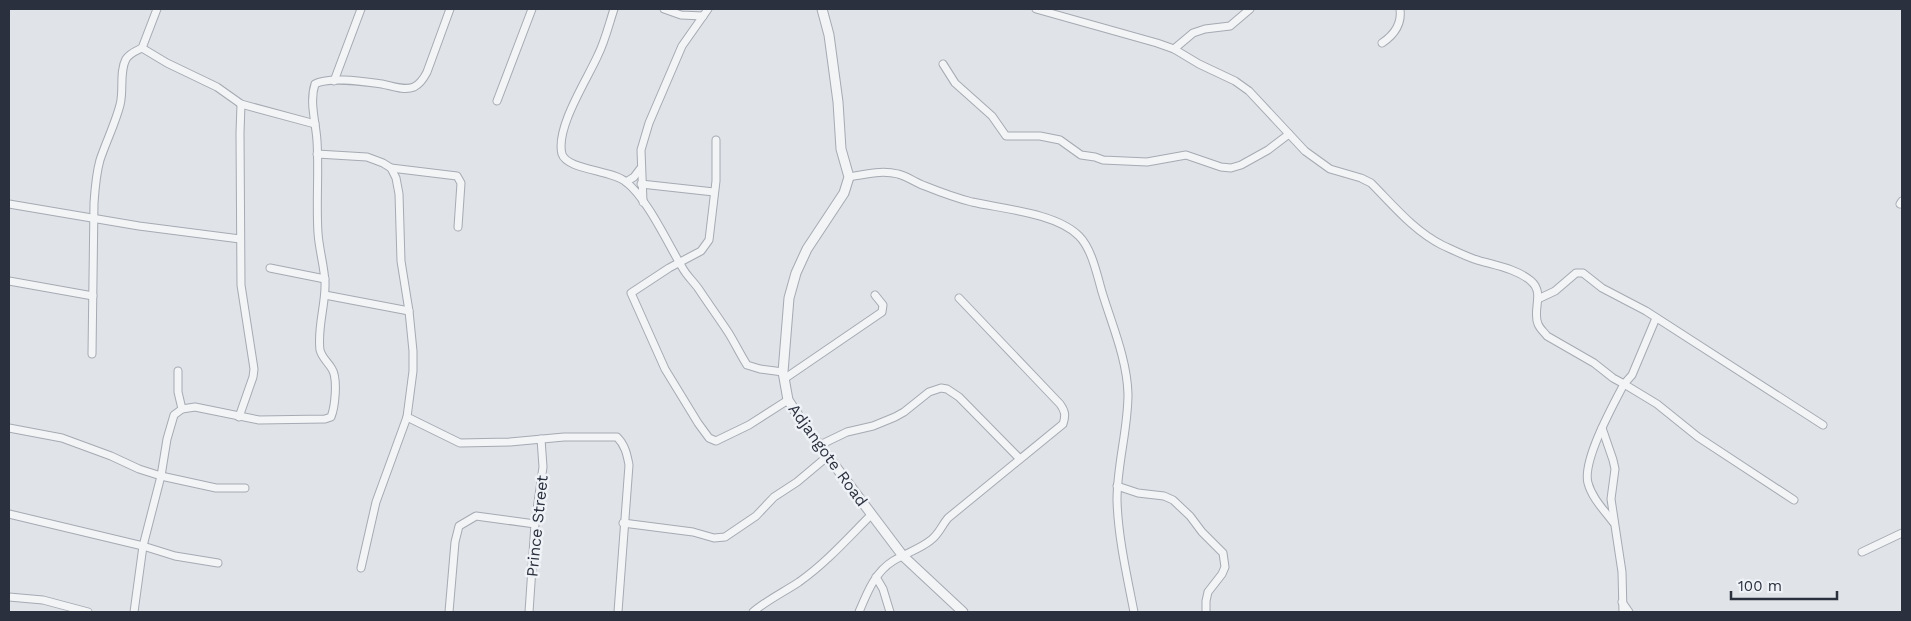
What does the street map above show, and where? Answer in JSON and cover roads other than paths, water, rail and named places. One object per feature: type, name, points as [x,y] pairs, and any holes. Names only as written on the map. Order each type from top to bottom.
[{"type":"street","points":[[92,354],[96,180],[100,161],[120,106],[124,66],[127,57],[142,48],[157,9]]},
{"type":"street","points":[[334,81],[361,9]]},
{"type":"street","points":[[134,612],[143,546],[174,416],[182,409],[195,407],[259,420],[331,417],[335,408],[334,371],[323,358],[320,350],[320,325],[325,295],[325,280],[319,246],[317,154],[313,96],[315,84],[321,81],[334,81],[383,84],[407,88],[419,84],[427,72],[450,9]]},
{"type":"street","points":[[497,101],[532,9]]},
{"type":"street","points":[[614,9],[598,55],[571,108],[562,146],[562,155],[567,161],[576,165],[607,172],[626,182],[644,202],[685,271],[728,332],[747,365],[784,375],[882,312],[883,305],[875,295]]},
{"type":"street","points":[[664,9],[681,15],[703,16]]},
{"type":"street","points":[[644,202],[640,169],[641,150],[649,123],[682,46],[708,9]]},
{"type":"street","points":[[822,9],[829,35],[842,149],[849,176],[885,172],[900,174],[924,186],[961,199],[1039,216],[1063,225],[1080,236],[1088,251],[1120,346],[1125,369],[1128,393],[1126,424],[1117,486],[1120,527],[1134,612]]},
{"type":"street","points":[[1036,9],[1157,42],[1235,80],[1249,91],[1305,151],[1330,170],[1361,178],[1371,183],[1419,232],[1441,245],[1472,258],[1524,276],[1537,288],[1536,318],[1538,324],[1548,336],[1594,362],[1613,378],[1657,404],[1698,437],[1794,500]]},
{"type":"street","points":[[1174,49],[1193,33],[1230,26],[1250,9]]},
{"type":"street","points":[[1382,42],[1397,29],[1400,9]]},
{"type":"street","points":[[142,48],[167,63],[217,87],[242,104],[315,124]]},
{"type":"street","points":[[943,64],[956,83],[989,112],[1006,136],[1040,136],[1060,140],[1082,155],[1103,160],[1147,162],[1186,155],[1221,167],[1231,168],[1241,165],[1268,150],[1288,134]]},
{"type":"street","points":[[239,416],[254,369],[241,285],[240,133],[242,104]]},
{"type":"street","points":[[716,140],[717,165],[709,240],[701,251],[669,268],[631,293],[665,369],[709,438],[716,441],[749,425],[788,400]]},
{"type":"street","points":[[317,154],[367,157],[391,168],[457,176],[461,183],[458,227]]},
{"type":"street","points":[[362,568],[374,510],[395,446],[407,418],[413,372],[409,311],[400,261],[399,194],[396,178],[391,168]]},
{"type":"street","points":[[626,182],[634,177],[640,169]]},
{"type":"street","name":"Adjangote Road","points":[[849,176],[844,193],[807,249],[796,272],[789,298],[784,375],[788,400],[804,426],[903,556],[963,612]]},
{"type":"street","points":[[641,184],[714,192]]},
{"type":"street","points":[[9,204],[240,239]]},
{"type":"street","points":[[270,268],[325,280]]},
{"type":"street","points":[[669,268],[685,271]]},
{"type":"street","points":[[1538,300],[1548,295],[1571,276],[1579,272],[1587,275],[1602,288],[1646,311],[1823,425]]},
{"type":"street","points":[[9,281],[93,296]]},
{"type":"street","points":[[325,295],[409,311]]},
{"type":"street","points":[[859,612],[876,577],[892,561],[930,541],[948,518],[1019,458],[1063,424],[1064,410],[1060,404],[959,298]]},
{"type":"street","points":[[1613,522],[1597,502],[1587,482],[1586,472],[1602,428],[1624,384],[1632,375],[1656,318]]},
{"type":"street","points":[[178,371],[178,392],[182,409]]},
{"type":"street","points":[[820,445],[847,432],[873,426],[895,417],[929,392],[946,388],[959,397],[1019,458]]},
{"type":"street","points":[[407,418],[460,443],[617,437],[622,442],[629,465],[618,612]]},
{"type":"street","points":[[9,428],[57,436],[161,476],[216,488],[245,488]]},
{"type":"street","points":[[1602,428],[1614,460],[1615,469],[1611,499],[1622,572],[1623,612]]},
{"type":"street","name":"Prince Street","points":[[529,612],[535,524],[543,468],[541,439]]},
{"type":"street","points":[[624,523],[693,532],[714,538],[725,537],[756,516],[774,497],[797,482],[828,456]]},
{"type":"street","points":[[1117,486],[1138,493],[1164,496],[1173,500],[1190,516],[1222,553],[1225,567],[1208,592],[1206,612]]},
{"type":"street","points":[[9,514],[143,546],[175,556],[218,563]]},
{"type":"street","points":[[449,612],[455,542],[459,526],[476,516],[535,524]]},
{"type":"street","points":[[753,612],[800,582],[831,556],[871,516]]},
{"type":"street","points":[[1862,552],[1902,533]]},
{"type":"street","points":[[876,577],[890,612]]},
{"type":"street","points":[[9,597],[43,600],[88,612]]},
{"type":"street","points":[[1622,602],[1630,612]]}]
